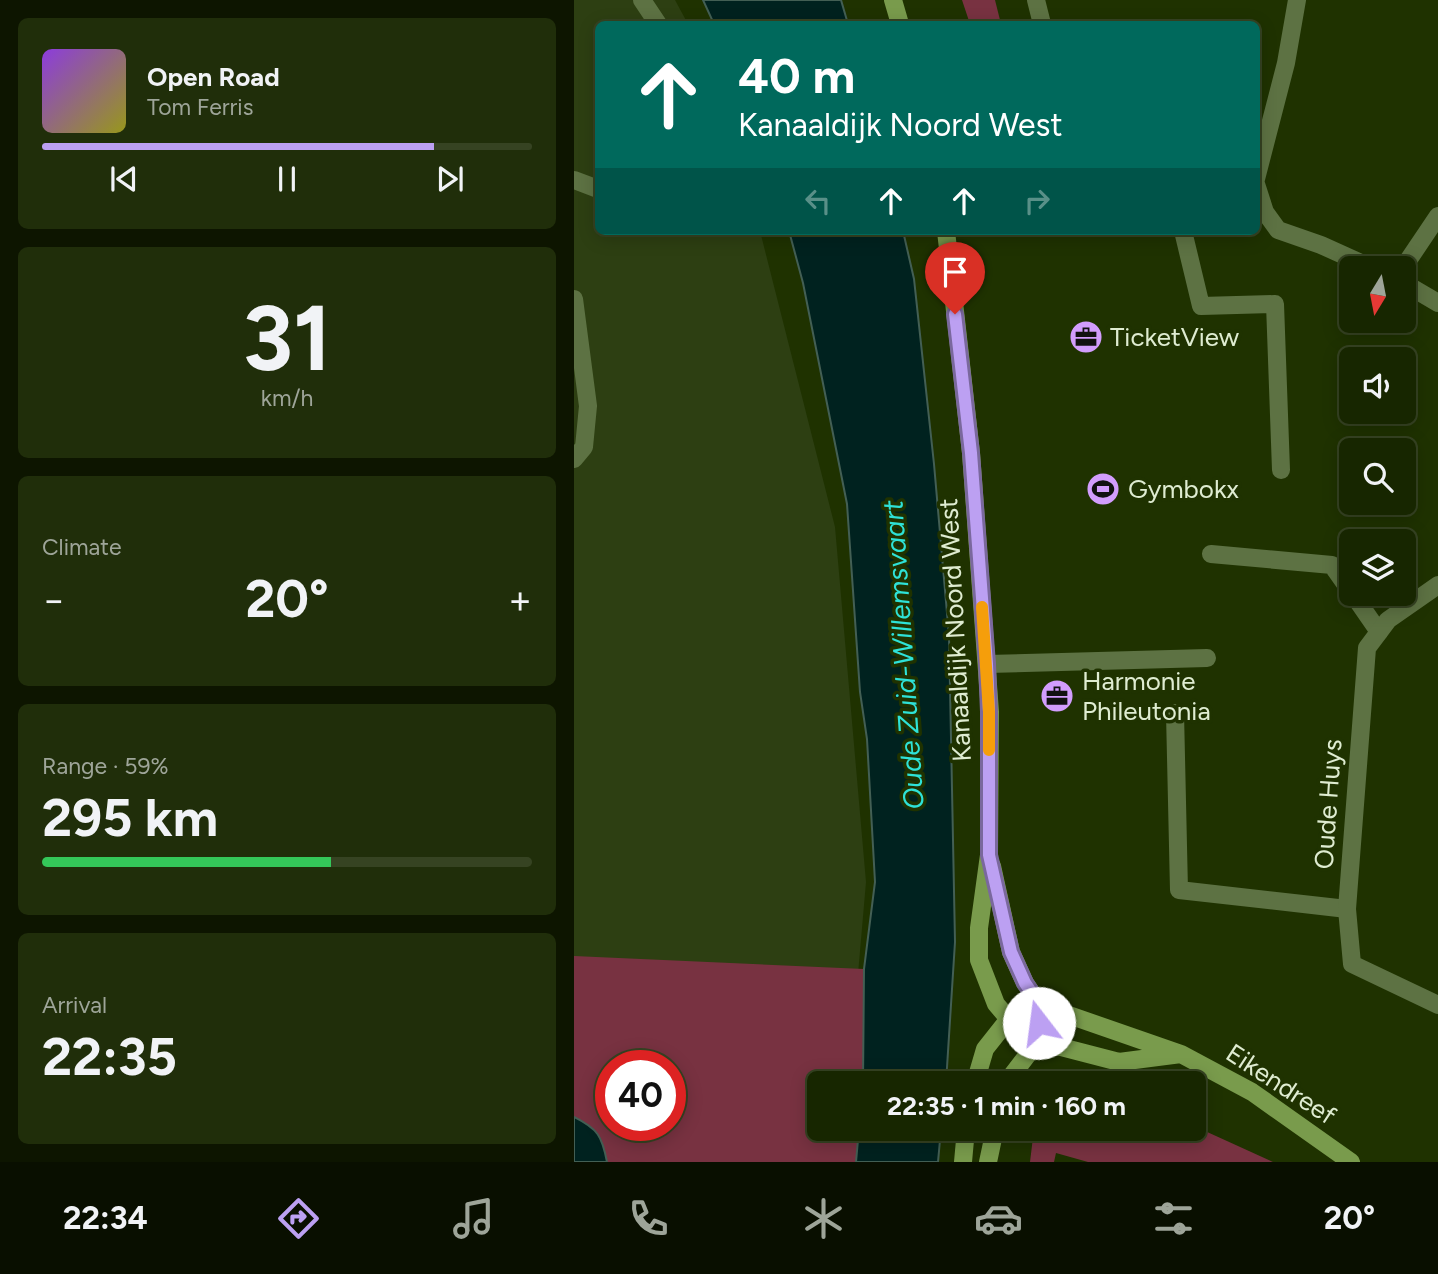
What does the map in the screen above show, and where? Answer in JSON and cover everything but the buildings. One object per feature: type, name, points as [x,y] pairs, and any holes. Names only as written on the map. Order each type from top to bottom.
[{"type":"street","points":[[642,0],[656,21]]},
{"type":"street","points":[[893,0],[899,21]]},
{"type":"street","points":[[1036,0],[1041,21]]},
{"type":"street","points":[[1260,166],[1286,63],[1297,0]]},
{"type":"street","points":[[574,180],[595,188]]},
{"type":"street","points":[[1260,195],[1265,212],[1278,230],[1345,256]]},
{"type":"street","points":[[1411,256],[1438,216]]},
{"type":"street","name":"Kanaaldijk Noord West","points":[[946,235],[971,453],[987,664],[989,855],[979,928],[979,960],[996,1004],[1009,1020]]},
{"type":"street","points":[[1184,235],[1201,306],[1275,304],[1281,470]]},
{"type":"street","points":[[1416,290],[1438,303]]},
{"type":"street","points":[[574,299],[589,405],[584,447],[574,458]]},
{"type":"street","points":[[1211,554],[1332,565],[1339,575]]},
{"type":"street","name":"Oude Huys","points":[[1438,585],[1388,620],[1367,648],[1347,909],[1352,964],[1438,1005]]},
{"type":"street","points":[[1360,606],[1379,632]]},
{"type":"street","points":[[987,664],[1207,658]]},
{"type":"street","points":[[1175,713],[1179,890],[1347,909]]},
{"type":"street","points":[[989,855],[1011,952],[1025,983],[1040,1005],[1038,1041],[1015,1071]]},
{"type":"street","points":[[979,1071],[985,1049],[1009,1020],[1040,1005]]},
{"type":"street","name":"Eikendreef","points":[[1040,1005],[1181,1054],[1252,1092],[1351,1162]]},
{"type":"street","points":[[1009,1020],[1020,1032],[1038,1041],[1119,1062],[1181,1054]]},
{"type":"street","points":[[963,1162],[965,1141]]},
{"type":"street","points":[[988,1162],[992,1141]]},
{"type":"shaded area","points":[[574,0],[675,0],[686,21],[595,21],[595,235],[761,235],[835,527],[866,882],[858,974],[574,960]]},
{"type":"shaded area","points":[[962,0],[995,0],[1000,21],[969,21]]},
{"type":"shaded area","points":[[574,956],[864,969],[863,1071],[807,1071],[807,1141],[858,1141],[856,1162],[574,1162]]},
{"type":"shaded area","points":[[1206,1131],[1273,1162],[1088,1162],[1056,1153],[1054,1162],[1030,1162],[1033,1141],[1206,1141]]},
{"type":"water","points":[[703,0],[841,0],[847,21],[713,21]]},
{"type":"water","name":"Oude Zuid-Willemsvaart","points":[[790,235],[904,235],[914,279],[949,636],[955,942],[947,1071],[863,1071],[864,969],[875,882],[867,739],[860,692],[847,504],[803,283]]},
{"type":"water","points":[[574,1117],[595,1131],[595,1141],[601,1141],[607,1162],[574,1162]]},
{"type":"water","points":[[858,1141],[940,1141],[938,1162],[856,1162]]},
{"type":"slow traffic","points":[[982,607],[987,664],[989,750]]},
{"type":"place","name":"TicketView","points":[[1086,337]]},
{"type":"place","name":"Gymbokx","points":[[1103,489]]},
{"type":"place","name":"Harmonie Phileutonia","points":[[1057,696]]},
{"type":"route","points":[[955,314],[971,453],[987,664],[989,855],[1011,952],[1025,983],[1040,1005],[1039,1023]]}]
